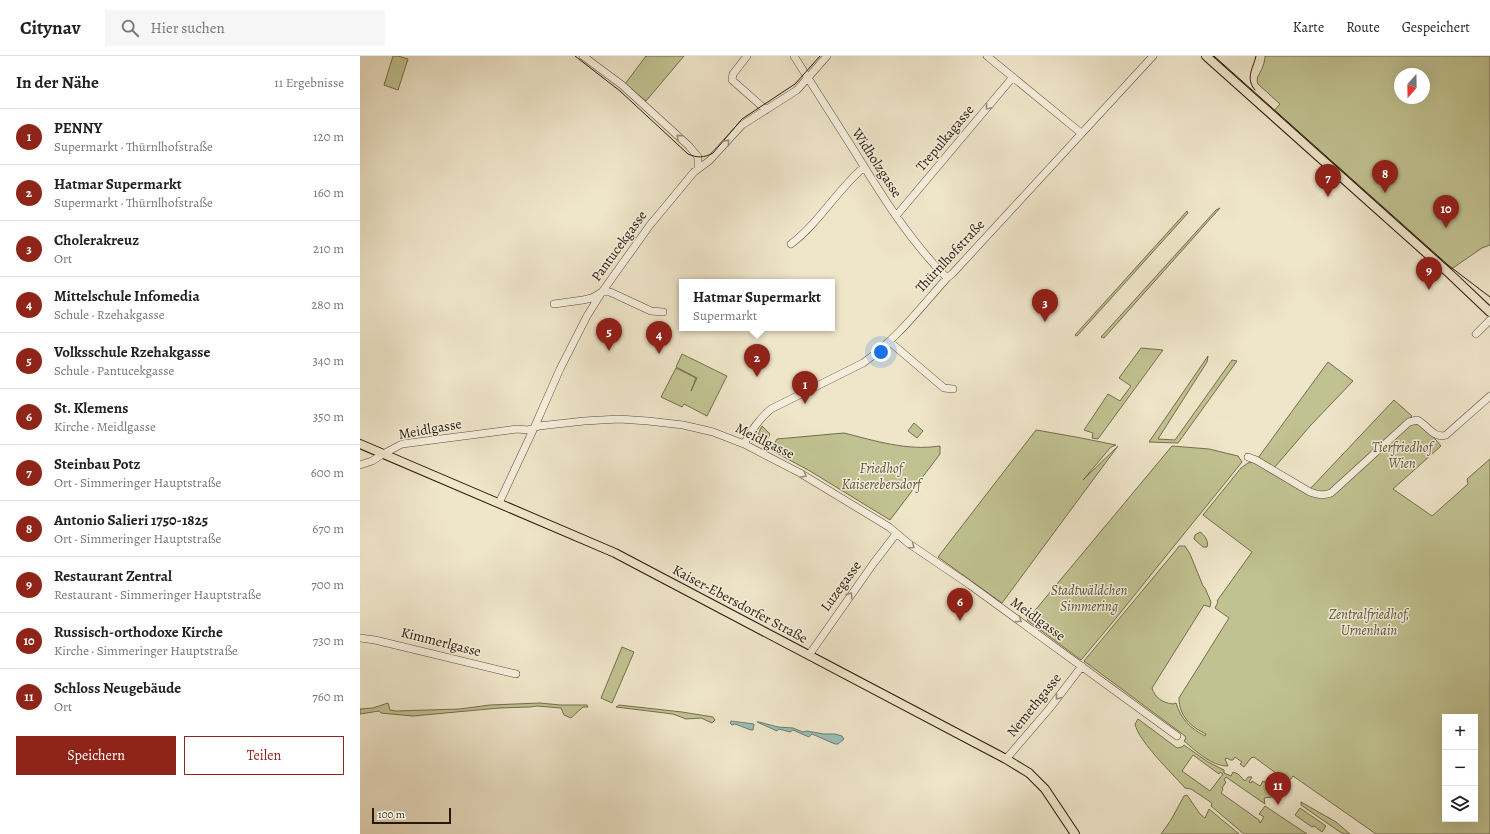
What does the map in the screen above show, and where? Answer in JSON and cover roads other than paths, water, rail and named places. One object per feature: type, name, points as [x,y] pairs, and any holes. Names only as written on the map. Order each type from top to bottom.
[{"type":"main road","points":[[1206,56],[1450,274],[1490,312]]},
{"type":"main road","name":"Kaiser-Ebersdorfer Straße","points":[[360,444],[615,553],[1006,759],[1029,773],[1045,789],[1075,834]]},
{"type":"street","points":[[583,56],[622,85],[689,146],[698,157],[698,168]]},
{"type":"street","points":[[747,56],[733,74],[732,78],[735,83],[766,110]]},
{"type":"street","name":"Widholzgasse","points":[[794,56],[896,216],[913,240],[947,278]]},
{"type":"street","name":"Pantucekgasse","points":[[499,503],[575,339],[602,292],[654,220],[698,168],[718,152],[742,125],[797,90],[827,56]]},
{"type":"street","points":[[987,56],[1081,134]]},
{"type":"street","name":"Thürnlhofstraße","points":[[744,444],[760,418],[771,409],[863,363],[890,342],[947,278],[1153,56]]},
{"type":"street","name":"Trepulkagasse","points":[[896,216],[1013,77]]},
{"type":"street","points":[[791,244],[802,236],[852,177],[864,167]]},
{"type":"street","points":[[554,304],[583,300],[592,298],[602,292],[610,292],[651,311],[663,312]]},
{"type":"street","points":[[1476,334],[1490,320]]},
{"type":"street","points":[[890,342],[944,388],[953,389]]},
{"type":"street","points":[[1248,457],[1256,460],[1310,492],[1317,495],[1324,495],[1331,493],[1409,422],[1417,420],[1436,435],[1446,435],[1490,396]]},
{"type":"street","name":"Meidlgasse","points":[[360,465],[372,461],[402,444],[517,429],[523,430],[539,426],[584,421],[619,419],[648,421],[713,432],[744,444],[840,496],[889,527],[896,534],[970,585],[1177,736]]},
{"type":"street","name":"Luzegasse","points":[[809,655],[896,534]]},
{"type":"street","name":"Kimmerlgasse","points":[[360,638],[375,640],[516,674]]},
{"type":"street","name":"Nemethgasse","points":[[1006,759],[1049,709],[1082,666]]},
{"type":"water","points":[[731,721],[754,724],[753,730],[735,724],[732,725],[730,723]]},
{"type":"water","points":[[757,722],[778,727],[793,728],[803,732],[807,731],[835,734],[842,736],[844,739],[838,744],[835,744],[812,734],[809,737],[793,730],[790,732],[779,729],[777,731]]},
{"type":"tram line","points":[[575,56],[620,91],[688,154],[700,157],[713,153],[742,119],[795,84],[820,56]]},
{"type":"tram line","points":[[1214,56],[1448,265],[1490,297]]},
{"type":"tram line","points":[[1255,90],[1252,86],[1250,77],[1256,56]]},
{"type":"place","name":"Antonio Salieri 1750-1825","points":[[1385,193]]},
{"type":"place","name":"Steinbau Potz","points":[[1328,197]]},
{"type":"place","name":"Russisch-orthodoxe Kirche","points":[[1446,228]]},
{"type":"place","name":"Restaurant Zentral","points":[[1429,290]]},
{"type":"place","name":"Cholerakreuz","points":[[1045,322]]},
{"type":"place","name":"Volksschule Rzehakgasse","points":[[609,351]]},
{"type":"place","name":"Mittelschule Infomedia","points":[[659,354]]},
{"type":"place","name":"Hatmar Supermarkt","points":[[757,377]]},
{"type":"place","name":"PENNY","points":[[805,404]]},
{"type":"place","name":"St. Klemens","points":[[960,621]]},
{"type":"place","name":"Schloss Neugebäude","points":[[1278,805]]},
{"type":"park label","name":"Tierfriedhof Wien","points":[[1402,456]]},
{"type":"park label","name":"Friedhof Kaiserebersdorf","points":[[881,476]]},
{"type":"park label","name":"Stadtwäldchen Simmering","points":[[1089,598]]},
{"type":"park label","name":"Zentralfriedhof, Urnenhain","points":[[1369,622]]}]
